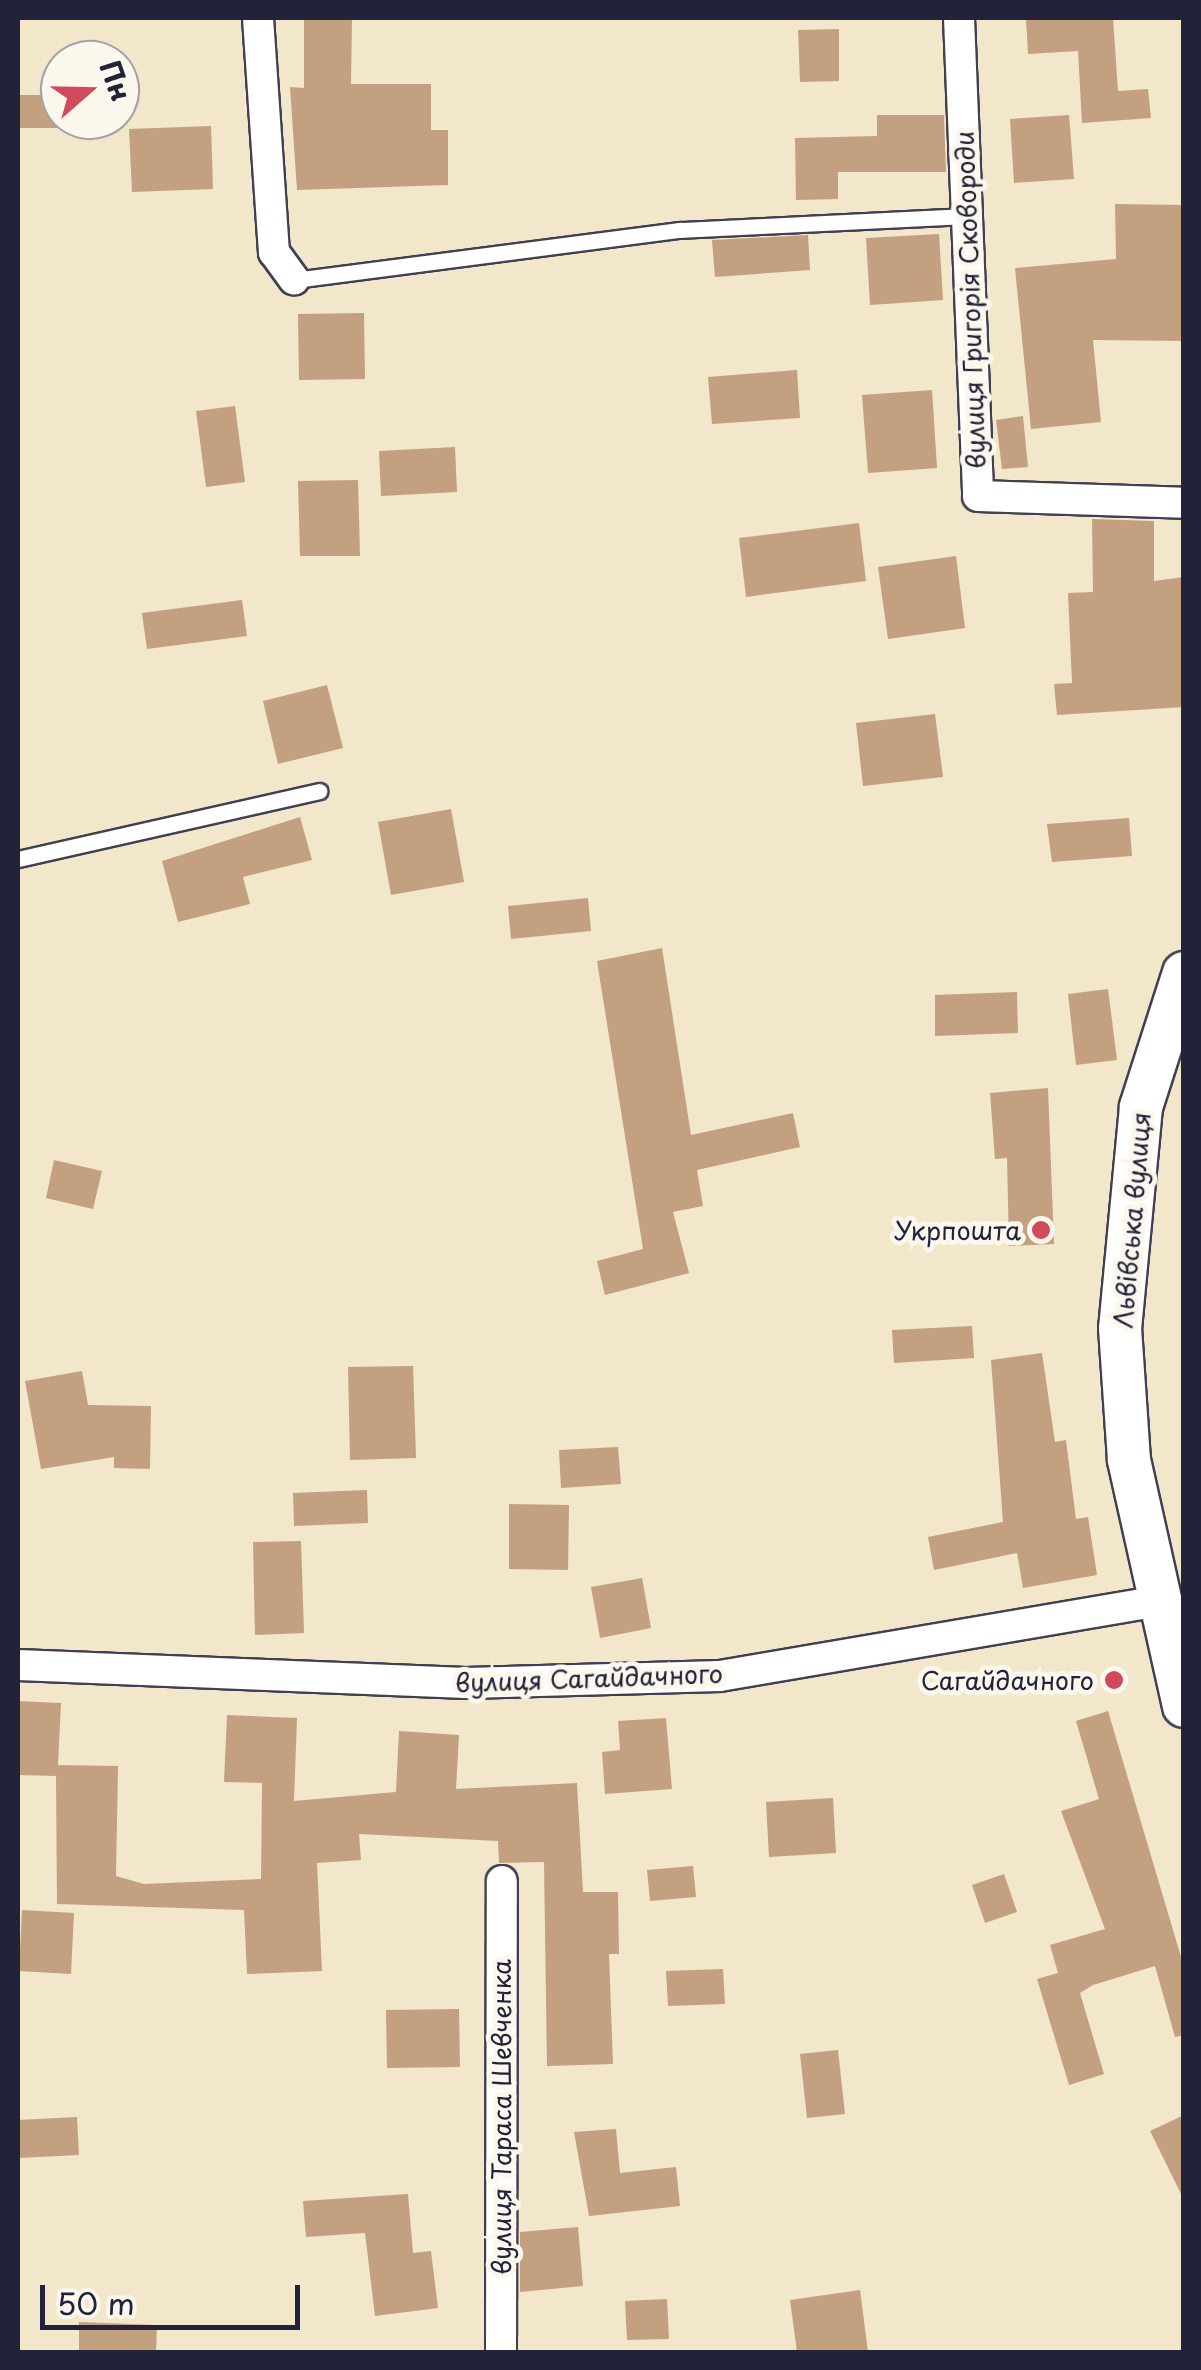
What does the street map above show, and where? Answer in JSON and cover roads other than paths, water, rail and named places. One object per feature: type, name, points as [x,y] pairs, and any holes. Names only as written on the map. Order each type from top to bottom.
[{"type":"main road","name":"Львівська вулиця","points":[[1184,973],[1141,1107],[1120,1328],[1129,1460],[1155,1602],[1184,1706]]},
{"type":"street","points":[[258,18],[274,252],[294,280]]},
{"type":"street","name":"вулиця Григорія Сковороди","points":[[959,18],[978,496],[1184,503]]},
{"type":"street","name":"вулиця Сагайдачного","points":[[18,1664],[466,1683],[720,1676],[1155,1602]]},
{"type":"street","name":"вулиця Тараса Шевченка","points":[[501,2352],[502,1882]]},
{"type":"lane","points":[[294,280],[680,230],[964,216]]},
{"type":"lane","points":[[18,860],[319,790]]},
{"type":"place","name":"Укрпошта","points":[[1041,1230]]},
{"type":"place","name":"Сагайдачного","points":[[1114,1680]]}]
